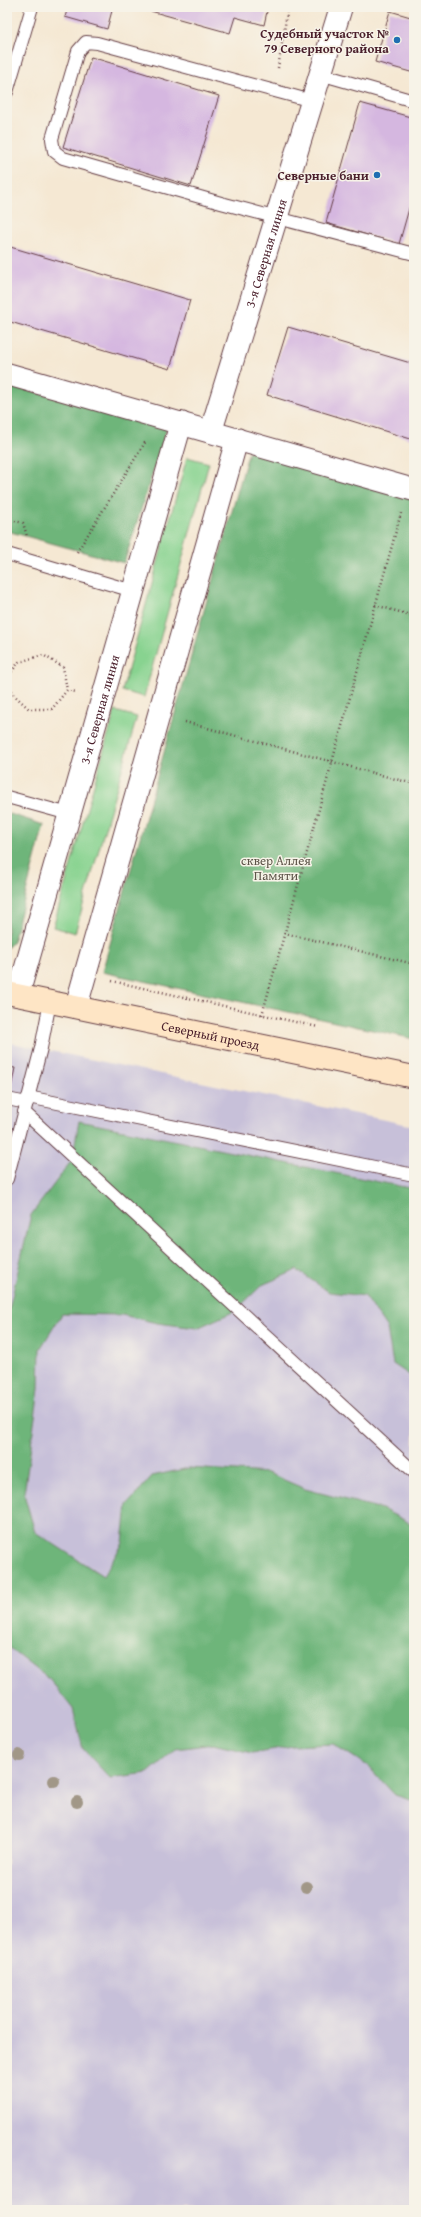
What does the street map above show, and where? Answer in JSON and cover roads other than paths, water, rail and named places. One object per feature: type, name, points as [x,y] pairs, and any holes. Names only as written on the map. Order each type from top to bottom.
[{"type":"street","name":"3-я Северная линия","points":[[211,431],[341,7]]},
{"type":"street","points":[[7,374],[411,489]]},
{"type":"street","name":"3-я Северная линия","points":[[12,994],[69,814],[133,591],[171,420]]},
{"type":"street","points":[[76,1008],[237,439]]},
{"type":"street","name":"Северный проезд","points":[[12,994],[414,1077]]},
{"type":"lane","points":[[7,92],[32,7]]},
{"type":"lane","points":[[312,101],[98,42],[86,42],[78,51],[52,140],[54,151],[64,158],[276,218],[414,254]]},
{"type":"lane","points":[[320,74],[414,101]]},
{"type":"lane","points":[[7,554],[133,591]]},
{"type":"lane","points":[[7,797],[69,814]]},
{"type":"lane","points":[[7,1179],[50,1002]]},
{"type":"lane","points":[[7,1099],[26,1104],[414,1175]]},
{"type":"lane","points":[[26,1104],[414,1472]]},
{"type":"place","name":"Судебный участок № 79 Северного района","points":[[397,40]]},
{"type":"place","name":"Северные бани","points":[[377,175]]},
{"type":"park label","name":"сквер Аллея Памяти","points":[[276,868]]}]
